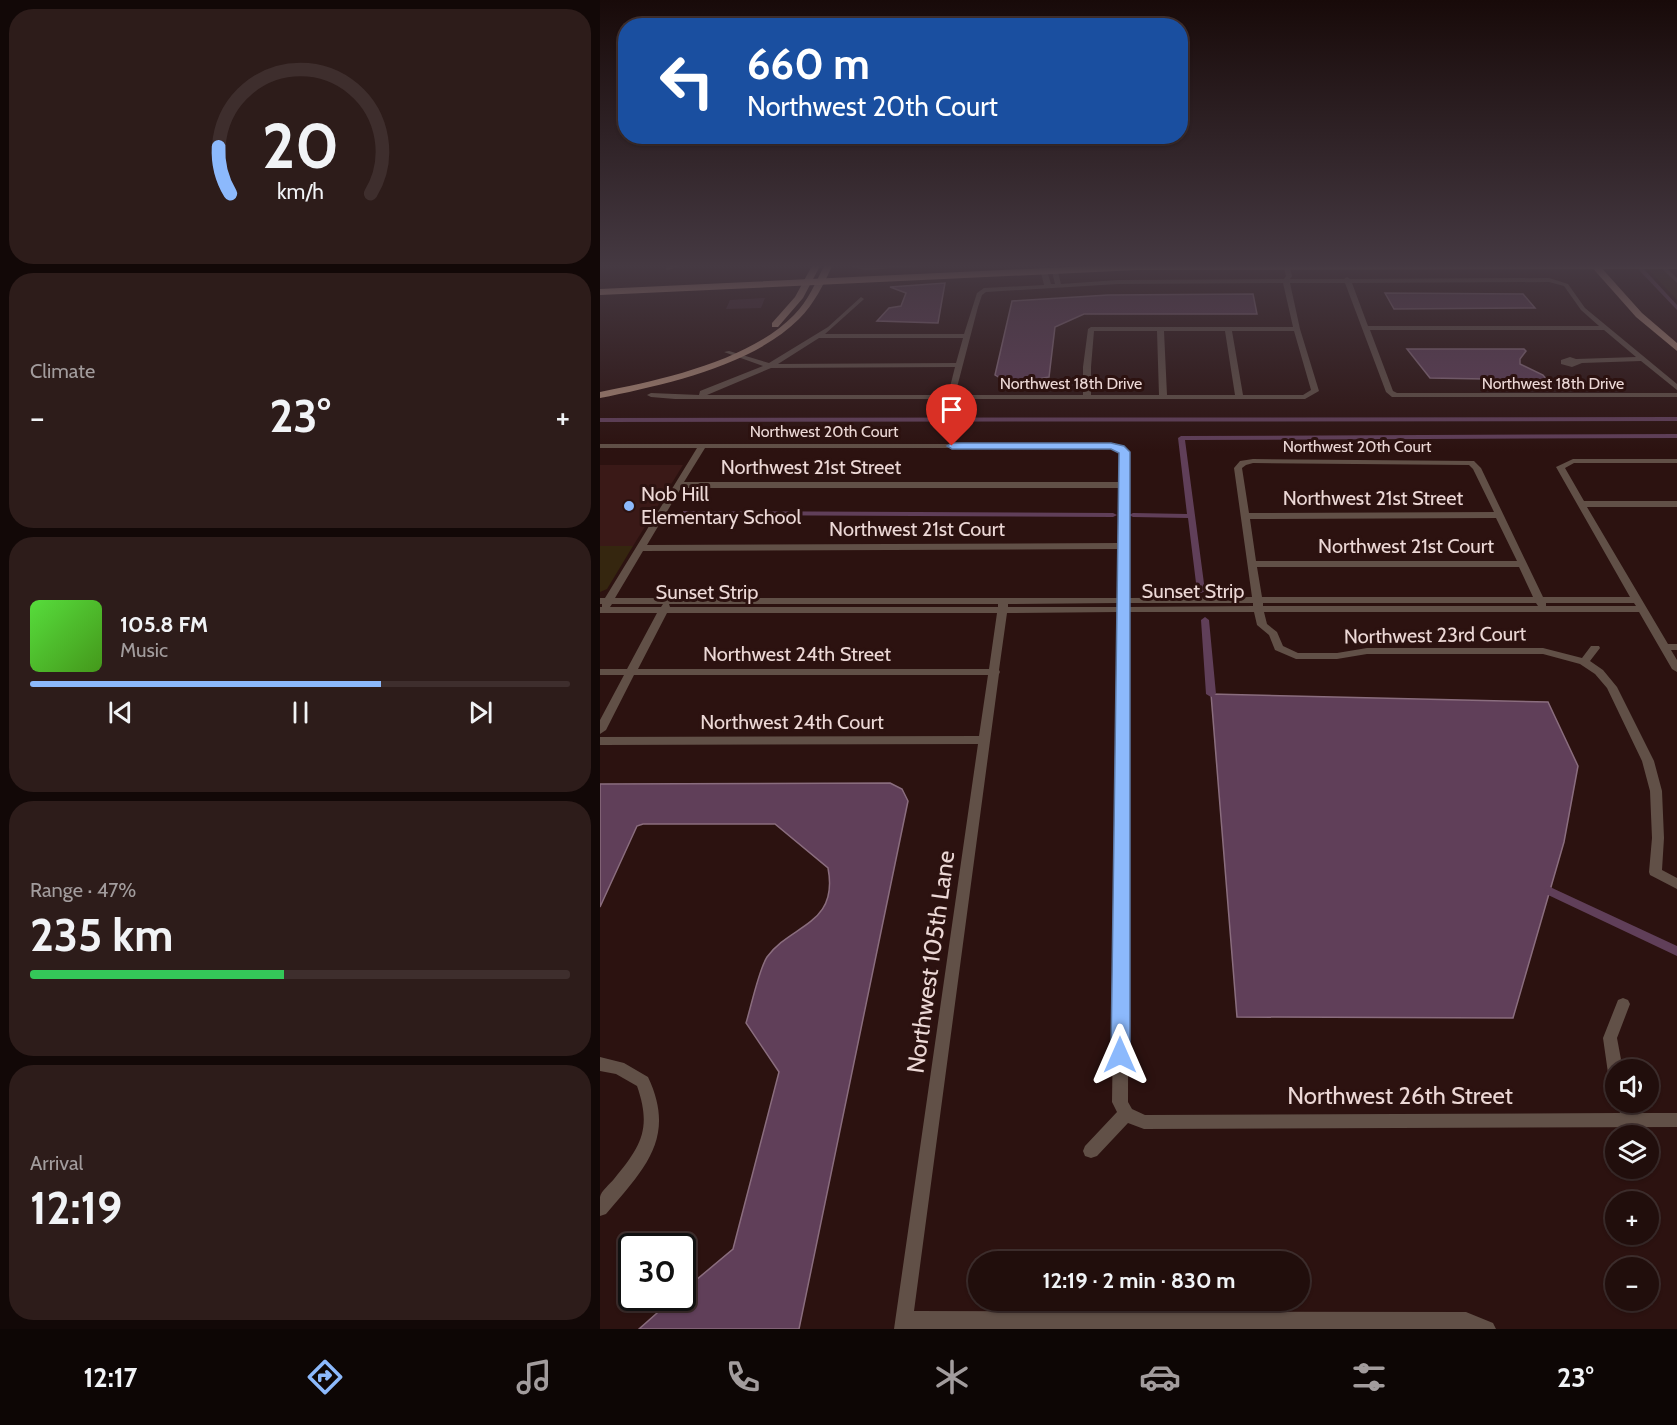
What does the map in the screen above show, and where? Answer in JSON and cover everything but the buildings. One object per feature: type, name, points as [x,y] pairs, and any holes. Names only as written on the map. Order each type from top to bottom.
[{"type":"main road","points":[[600,390],[668,374],[731,354],[773,326]]},
{"type":"main road","points":[[600,395],[670,379],[768,338],[785,326]]},
{"type":"main road","points":[[1652,326],[1677,348]]},
{"type":"main road","points":[[1664,326],[1677,337]]},
{"type":"street","points":[[703,397],[703,393],[770,366],[819,336],[830,326]]},
{"type":"street","points":[[951,396],[970,326]]},
{"type":"street","points":[[1087,396],[1087,367],[1092,329],[1297,329],[1296,326]]},
{"type":"street","points":[[1603,326],[1677,393]]},
{"type":"street","points":[[1160,328],[1163,396]]},
{"type":"street","points":[[1366,328],[1606,328]]},
{"type":"street","name":"Northwest 18th Drive","points":[[1366,328],[1390,392],[1395,395],[1677,393]]},
{"type":"street","points":[[1228,329],[1239,396]]},
{"type":"street","name":"Northwest 18th Drive","points":[[651,394],[662,397],[1311,395],[1314,391],[1297,329]]},
{"type":"street","points":[[819,336],[967,336]]},
{"type":"street","points":[[731,354],[770,366],[959,365]]},
{"type":"street","points":[[1576,361],[1642,359]]},
{"type":"street","name":"Northwest 20th Court","points":[[600,446],[1111,446],[1125,452],[1124,484]]},
{"type":"street","points":[[603,606],[702,446]]},
{"type":"street","name":"Northwest 20th Court","points":[[1246,516],[1238,468],[1243,463],[1264,461],[1471,463],[1477,468],[1500,515]]},
{"type":"street","points":[[1677,461],[1573,461],[1560,467],[1677,669]]},
{"type":"street","points":[[1091,1151],[1126,1114],[1120,1102],[1124,484]]},
{"type":"street","name":"Northwest 21st Street","points":[[678,485],[1124,484]]},
{"type":"street","points":[[1582,504],[1677,504]]},
{"type":"street","points":[[1500,515],[1541,604]]},
{"type":"street","name":"Northwest 21st Street","points":[[1246,516],[1500,515]]},
{"type":"street","points":[[1246,516],[1257,605]]},
{"type":"street","name":"Northwest 21st Court","points":[[639,548],[1123,546]]},
{"type":"street","name":"Northwest 21st Court","points":[[1252,564],[1523,564]]},
{"type":"street","name":"Sunset Strip","points":[[603,606],[1639,604]]},
{"type":"street","name":"Northwest 105th Lane","points":[[904,1324],[1003,605]]},
{"type":"street","name":"Northwest 23rd Court","points":[[1257,605],[1262,625],[1272,634],[1279,648],[1296,656],[1337,656],[1367,651],[1543,651],[1584,662]]},
{"type":"street","points":[[600,730],[667,606]]},
{"type":"street","points":[[1664,646],[1677,647]]},
{"type":"street","points":[[1595,648],[1584,662],[1599,672],[1612,687],[1648,761],[1656,791],[1658,838],[1655,872],[1677,884]]},
{"type":"street","name":"Northwest 24th Street","points":[[600,672],[995,672]]},
{"type":"street","name":"Northwest 24th Court","points":[[600,741],[985,740]]},
{"type":"street","points":[[1614,1059],[1610,1038],[1623,1004]]},
{"type":"street","points":[[600,1064],[619,1068],[643,1082],[650,1102],[652,1128],[641,1154],[600,1208]]},
{"type":"street","points":[[1628,1113],[1630,1119]]},
{"type":"street","name":"Northwest 26th Street","points":[[1126,1114],[1144,1122],[1677,1120]]},
{"type":"street","points":[[904,1324],[1320,1325],[1466,1321],[1486,1329]]},
{"type":"shaded area","points":[[1006,326],[1057,326],[1055,327],[1049,377],[1014,381],[995,375]]},
{"type":"shaded area","points":[[1407,349],[1524,349],[1526,351],[1520,359],[1520,364],[1543,375],[1547,380],[1430,378]]},
{"type":"shaded area","name":"Nob Hill Elementary School","points":[[600,465],[683,465],[633,546],[600,546]]},
{"type":"shaded area","points":[[600,546],[633,546],[607,589],[600,592]]},
{"type":"shaded area","points":[[1211,694],[1548,702],[1578,766],[1564,842],[1513,1018],[1237,1017]]},
{"type":"shaded area","points":[[890,783],[902,789],[908,801],[799,1329],[639,1329],[659,1311],[696,1311],[696,1280],[733,1249],[779,1072],[746,1023],[758,979],[767,957],[777,946],[820,913],[830,887],[828,868],[775,824],[643,824],[637,826],[600,907],[600,784]]},
{"type":"waterway","points":[[600,420],[1677,419]]},
{"type":"waterway","points":[[1201,591],[1181,438],[1677,436]]},
{"type":"waterway","points":[[686,513],[1113,515]]},
{"type":"waterway","points":[[1133,515],[1191,516]]},
{"type":"waterway","points":[[1205,620],[1211,694]]},
{"type":"waterway","points":[[1550,891],[1677,951]]},
{"type":"place","name":"Nob Hill Elementary School","points":[[629,506]]},
{"type":"route","points":[[952,446],[1111,446],[1125,452],[1122,595],[1120,1055]]}]
